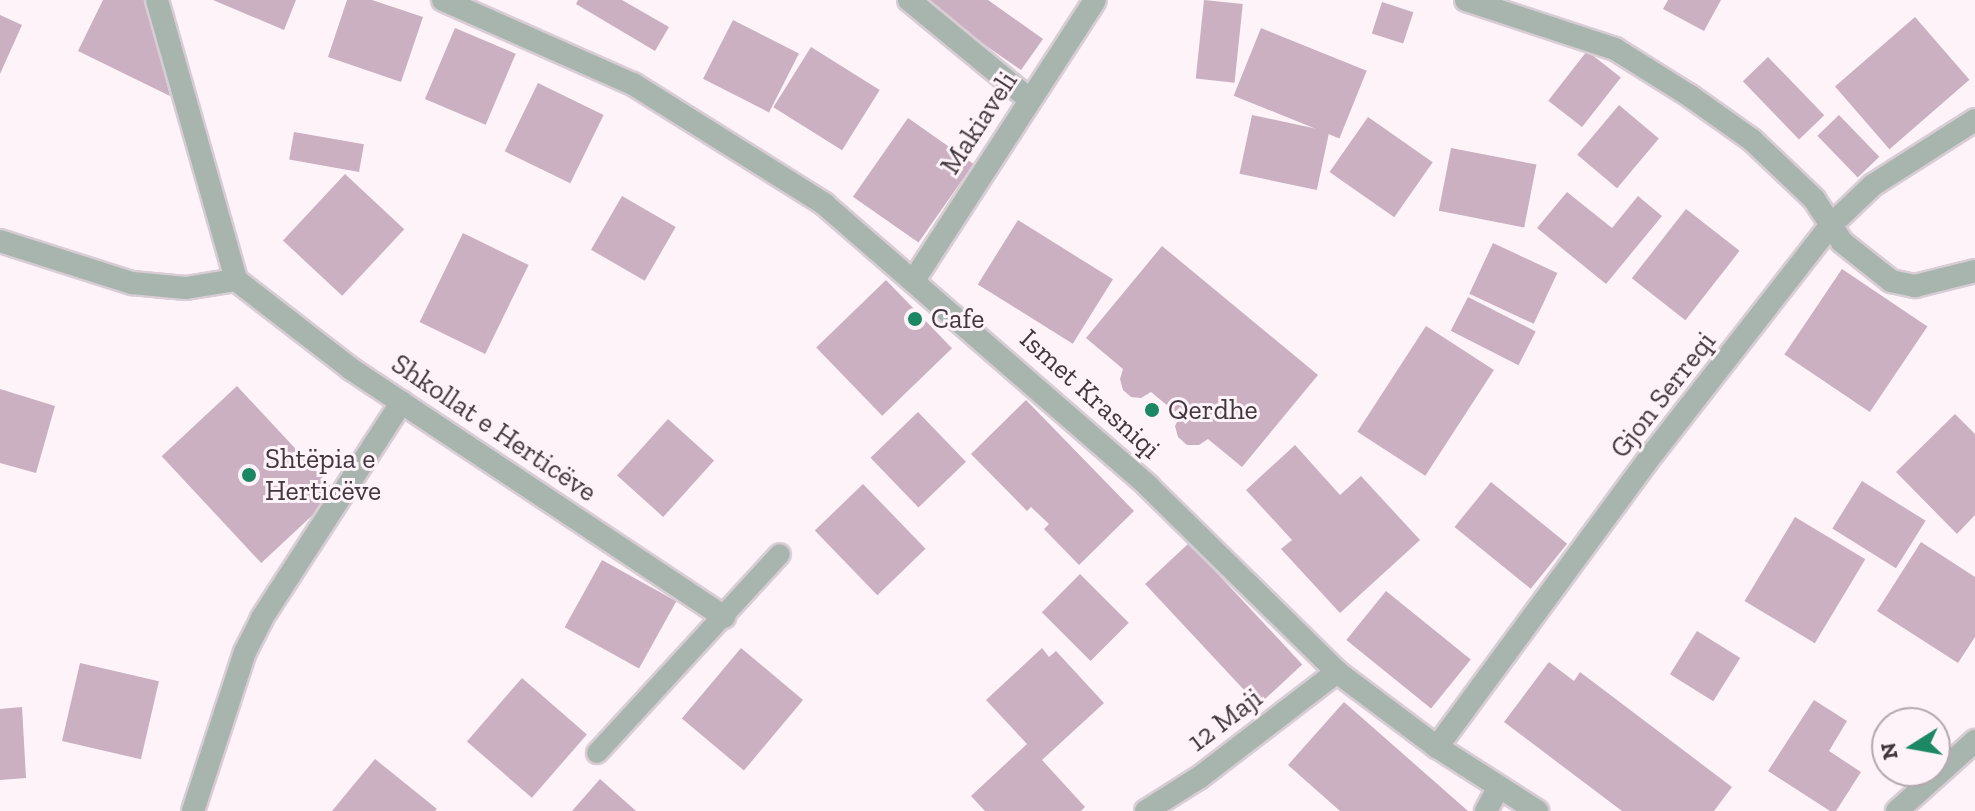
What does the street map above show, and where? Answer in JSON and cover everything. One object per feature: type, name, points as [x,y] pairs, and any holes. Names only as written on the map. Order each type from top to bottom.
[{"type":"street","points":[[0,241],[132,283],[186,288],[236,280],[157,0]]},
{"type":"street","name":"Ismet Krasniqi","points":[[443,0],[633,84],[824,204],[1148,486],[1337,672],[1437,747],[1537,811]]},
{"type":"street","points":[[909,0],[1029,99]]},
{"type":"street","name":"Makiaveli","points":[[914,280],[1095,0]]},
{"type":"street","points":[[1466,0],[1615,49],[1652,72],[1752,140],[1814,199],[1830,226],[1868,266],[1891,281],[1915,286],[1975,271]]},
{"type":"street","name":"Gjon Serreqi","points":[[1437,747],[1654,452],[1830,226],[1873,185],[1975,120]]},
{"type":"street","name":"Shkollat e Herticëve","points":[[236,280],[351,369],[724,617]]},
{"type":"street","points":[[193,811],[228,694],[250,641],[402,402]]},
{"type":"street","name":"12 Maji","points":[[1146,811],[1200,777],[1337,672]]},
{"type":"street","points":[[1897,811],[1975,741]]},
{"type":"street","points":[[1486,811],[1499,787]]},
{"type":"lane","points":[[597,753],[780,554]]},
{"type":"building","points":[[103,0],[144,0],[148,5],[170,96],[78,51]]},
{"type":"building","points":[[213,0],[296,0],[284,30]]},
{"type":"building","points":[[347,0],[372,0],[423,17],[401,82],[328,57]]},
{"type":"building","points":[[578,0],[622,0],[669,27],[655,51],[576,4]]},
{"type":"building","points":[[920,0],[988,0],[1043,39],[1021,70]]},
{"type":"building","points":[[1204,0],[1243,4],[1235,83],[1196,79]]},
{"type":"building","points":[[1668,0],[1721,0],[1704,31],[1663,9]]},
{"type":"building","points":[[1382,2],[1413,12],[1403,44],[1372,33]]},
{"type":"building","points":[[0,15],[22,25],[0,74]]},
{"type":"building","points":[[1915,17],[1969,80],[1889,149],[1835,87]]},
{"type":"building","points":[[733,20],[799,54],[769,112],[703,79]]},
{"type":"building","points":[[455,28],[516,54],[486,125],[425,99]]},
{"type":"building","points":[[1261,28],[1367,71],[1339,138],[1234,96]]},
{"type":"building","points":[[811,47],[880,90],[842,150],[773,107]]},
{"type":"building","points":[[1587,51],[1621,77],[1582,127],[1548,101]]},
{"type":"building","points":[[1768,57],[1824,115],[1799,140],[1743,81]]},
{"type":"building","points":[[538,83],[604,115],[570,183],[505,151]]},
{"type":"building","points":[[1619,105],[1659,138],[1617,188],[1577,155]]},
{"type":"building","points":[[1252,115],[1329,131],[1317,190],[1240,174]]},
{"type":"building","points":[[1839,115],[1879,157],[1858,178],[1817,136]]},
{"type":"building","points":[[1368,117],[1433,162],[1394,217],[1330,172]]},
{"type":"building","points":[[908,118],[974,164],[918,243],[853,197]]},
{"type":"building","points":[[294,132],[364,144],[359,172],[289,160]]},
{"type":"building","points":[[1451,148],[1536,165],[1524,227],[1439,211]]},
{"type":"building","points":[[345,174],[404,229],[342,296],[283,241]]},
{"type":"building","points":[[1567,192],[1612,228],[1638,196],[1662,216],[1606,284],[1537,228]]},
{"type":"building","points":[[622,196],[676,227],[645,281],[591,250]]},
{"type":"building","points":[[1686,209],[1740,251],[1685,320],[1632,278]]},
{"type":"building","points":[[1018,220],[1113,279],[1073,344],[978,284]]},
{"type":"building","points":[[463,233],[529,265],[485,354],[420,322]]},
{"type":"building","points":[[1493,243],[1557,273],[1534,324],[1469,294]]},
{"type":"building","points":[[1162,246],[1318,375],[1242,467],[1208,439],[1199,445],[1187,445],[1178,437],[1175,426],[1180,416],[1151,392],[1141,398],[1131,397],[1123,390],[1120,379],[1123,369],[1086,338]]},
{"type":"building","points":[[1842,269],[1927,327],[1870,412],[1784,354]]},
{"type":"building","points":[[886,280],[952,348],[882,416],[816,347]]},
{"type":"building","points":[[1468,297],[1536,332],[1518,365],[1451,331]]},
{"type":"building","points":[[1426,326],[1494,370],[1425,476],[1357,432]]},
{"type":"building","name":"Shtëpia e Herticëve","points":[[237,386],[337,493],[261,563],[162,456]]},
{"type":"building","points":[[0,389],[55,406],[36,473],[0,463]]},
{"type":"building","points":[[1026,400],[1134,511],[1079,565],[1044,529],[1049,524],[1031,507],[1027,511],[971,454]]},
{"type":"building","points":[[918,412],[966,462],[918,507],[871,458]]},
{"type":"building","points":[[1955,414],[1975,434],[1975,515],[1957,534],[1896,472]]},
{"type":"building","points":[[668,419],[714,460],[663,517],[617,475]]},
{"type":"building","points":[[1295,445],[1340,495],[1361,476],[1420,540],[1340,613],[1281,549],[1292,540],[1246,490]]},
{"type":"building","points":[[1862,481],[1926,521],[1896,568],[1832,528]]},
{"type":"building","points":[[1491,482],[1567,544],[1531,589],[1454,527]]},
{"type":"building","points":[[863,484],[926,549],[877,595],[815,531]]},
{"type":"building","points":[[1795,517],[1865,559],[1815,643],[1745,601]]},
{"type":"building","points":[[1921,542],[1975,577],[1975,637],[1958,663],[1877,611]]},
{"type":"building","points":[[1189,543],[1302,664],[1258,705],[1145,584]]},
{"type":"building","points":[[602,560],[676,601],[639,669],[565,627]]},
{"type":"building","points":[[1080,574],[1129,623],[1091,661],[1042,612]]},
{"type":"building","points":[[1386,591],[1471,660],[1431,709],[1346,640]]},
{"type":"building","points":[[1697,631],[1740,658],[1713,701],[1670,674]]},
{"type":"building","points":[[741,648],[803,700],[744,771],[682,718]]},
{"type":"building","points":[[1042,648],[1049,657],[1056,651],[1104,703],[1042,760],[1085,807],[1081,811],[985,811],[971,796],[1027,744],[986,700]]},
{"type":"building","points":[[1549,662],[1574,681],[1580,672],[1732,787],[1714,811],[1622,811],[1504,722]]},
{"type":"building","points":[[80,663],[159,681],[141,759],[62,741]]},
{"type":"building","points":[[522,678],[587,734],[532,798],[467,741]]},
{"type":"building","points":[[1814,700],[1847,721],[1829,751],[1861,772],[1836,811],[1830,811],[1768,771]]},
{"type":"building","points":[[1344,702],[1468,811],[1340,811],[1288,765]]},
{"type":"building","points":[[22,707],[26,778],[0,780],[0,709]]},
{"type":"building","points":[[375,759],[437,809],[332,811]]},
{"type":"building","points":[[600,779],[636,811],[572,811]]},
{"type":"place","name":"Cafe","points":[[915,319]]},
{"type":"place","name":"Qerdhe","points":[[1152,410]]},
{"type":"place","name":"Shtëpia e Herticëve","points":[[249,475]]}]
